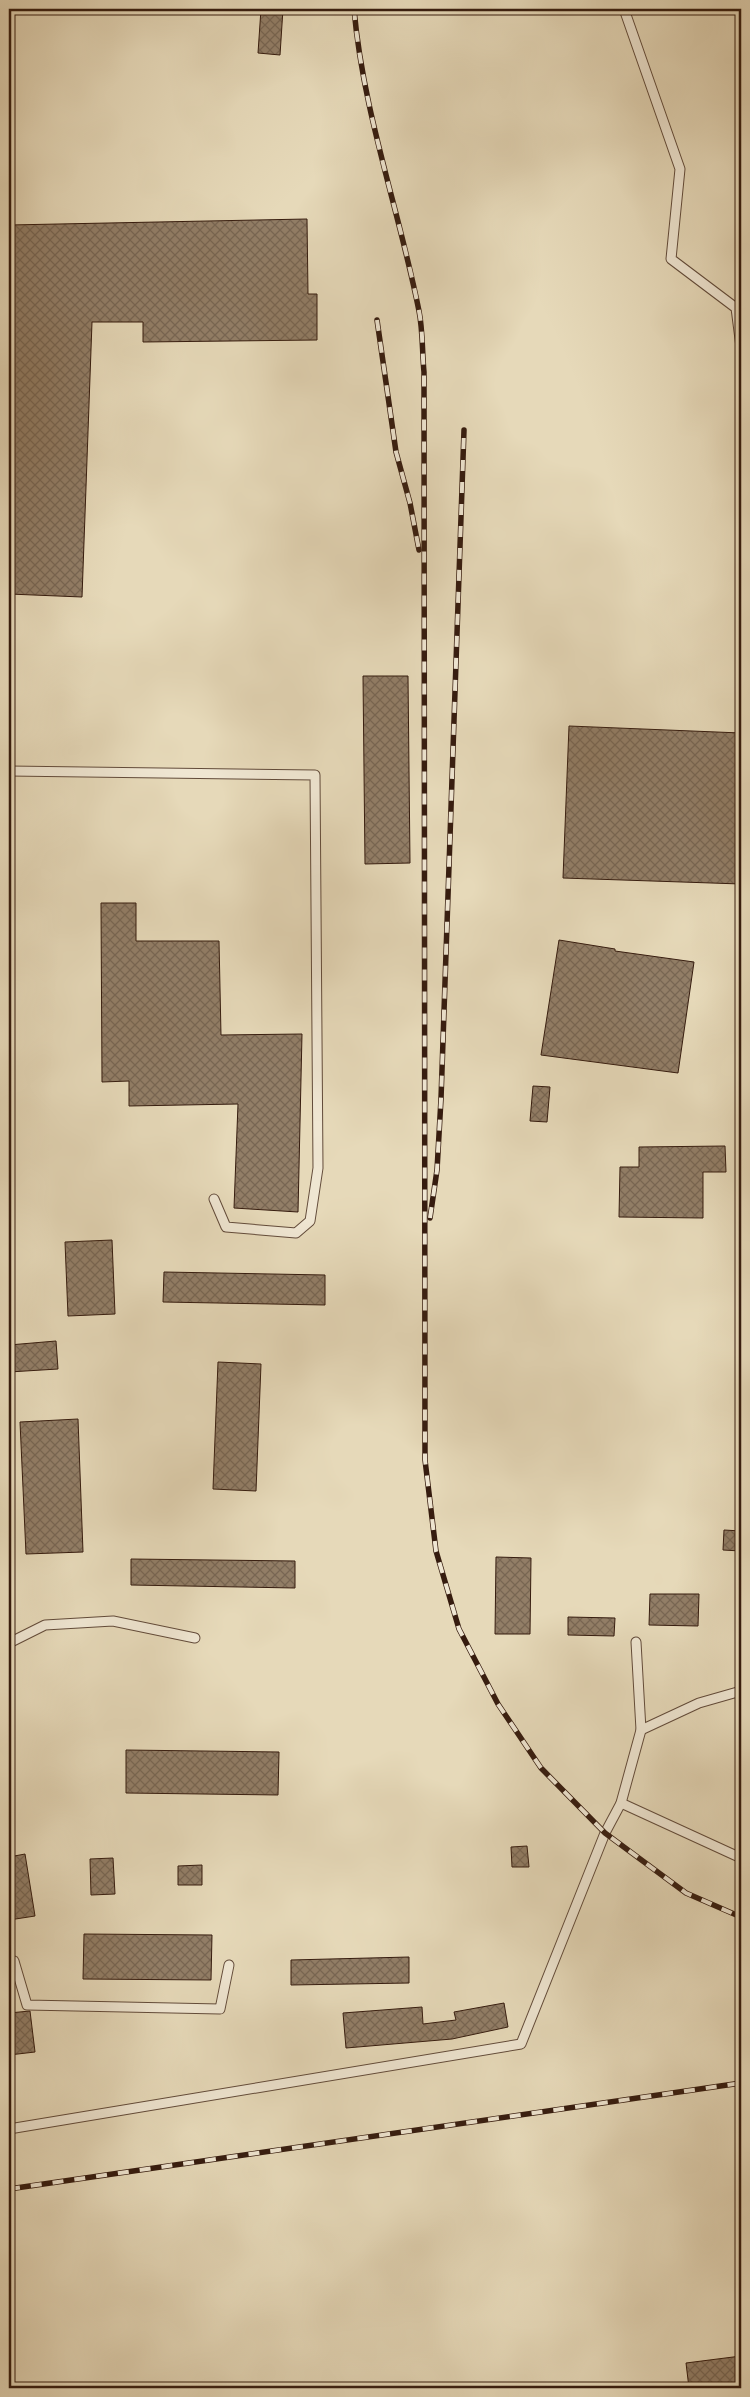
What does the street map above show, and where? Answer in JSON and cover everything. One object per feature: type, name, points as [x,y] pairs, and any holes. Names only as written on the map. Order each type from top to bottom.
[{"type":"lane","points":[[624,9],[680,169],[671,260],[736,308],[741,347]]},
{"type":"lane","points":[[9,772],[315,774],[318,1168],[310,1221],[296,1233],[226,1227],[214,1199]]},
{"type":"lane","points":[[9,1643],[45,1626],[113,1622],[195,1638]]},
{"type":"lane","points":[[9,2129],[521,2044],[605,1832],[621,1803],[641,1730],[636,1642]]},
{"type":"lane","points":[[641,1730],[699,1704],[741,1691]]},
{"type":"lane","points":[[621,1803],[741,1858]]},
{"type":"lane","points":[[9,1960],[14,1961],[27,2005],[37,2006],[220,2009],[229,1965]]},
{"type":"building","points":[[261,9],[283,9],[280,55],[258,53]]},
{"type":"building","points":[[307,219],[308,294],[317,294],[317,340],[143,342],[143,322],[92,322],[82,597],[9,594],[9,225]]},
{"type":"building","points":[[363,676],[408,676],[410,863],[365,864]]},
{"type":"building","points":[[569,726],[741,733],[741,884],[563,878]]},
{"type":"building","points":[[101,903],[136,903],[136,941],[219,941],[221,1035],[302,1034],[298,1212],[234,1208],[238,1104],[129,1106],[129,1081],[102,1082]]},
{"type":"building","points":[[559,940],[615,949],[615,951],[694,962],[678,1073],[541,1055]]},
{"type":"building","points":[[533,1086],[550,1087],[547,1122],[530,1121]]},
{"type":"building","points":[[725,1146],[726,1172],[703,1172],[703,1218],[619,1217],[620,1167],[639,1167],[639,1147]]},
{"type":"building","points":[[112,1240],[115,1314],[68,1316],[65,1242]]},
{"type":"building","points":[[164,1272],[325,1275],[325,1305],[163,1302]]},
{"type":"building","points":[[56,1341],[58,1369],[9,1372],[9,1345]]},
{"type":"building","points":[[218,1362],[261,1364],[256,1491],[213,1489]]},
{"type":"building","points":[[78,1419],[83,1552],[26,1554],[20,1422]]},
{"type":"building","points":[[724,1530],[741,1531],[741,1551],[723,1550]]},
{"type":"building","points":[[496,1557],[531,1558],[530,1634],[495,1634]]},
{"type":"building","points":[[131,1559],[295,1561],[295,1588],[131,1585]]},
{"type":"building","points":[[650,1594],[699,1594],[698,1626],[649,1625]]},
{"type":"building","points":[[568,1617],[615,1618],[614,1636],[568,1635]]},
{"type":"building","points":[[126,1750],[279,1752],[278,1795],[126,1793]]},
{"type":"building","points":[[527,1846],[529,1867],[512,1867],[511,1847]]},
{"type":"building","points":[[25,1854],[35,1916],[9,1920],[9,1857]]},
{"type":"building","points":[[113,1858],[115,1894],[91,1895],[90,1859]]},
{"type":"building","points":[[202,1865],[202,1885],[178,1885],[178,1866]]},
{"type":"building","points":[[84,1934],[212,1935],[211,1980],[83,1979]]},
{"type":"building","points":[[409,1957],[409,1983],[291,1985],[291,1960]]},
{"type":"building","points":[[504,2003],[508,2027],[452,2039],[346,2048],[343,2013],[422,2007],[423,2024],[456,2020],[454,2012]]},
{"type":"building","points":[[30,2011],[35,2052],[9,2055],[9,2013]]},
{"type":"building","points":[[741,2356],[741,2388],[689,2388],[686,2363]]},
{"type":"railway","points":[[354,9],[365,85],[373,123],[419,311],[424,372],[425,1460],[436,1551],[459,1629],[498,1704],[541,1768],[605,1833],[686,1893],[741,1917]]},
{"type":"railway","points":[[377,320],[396,452],[410,503],[419,550]]},
{"type":"railway","points":[[430,1218],[437,1170],[441,1099],[464,430]]},
{"type":"railway","points":[[9,2189],[741,2083]]}]
